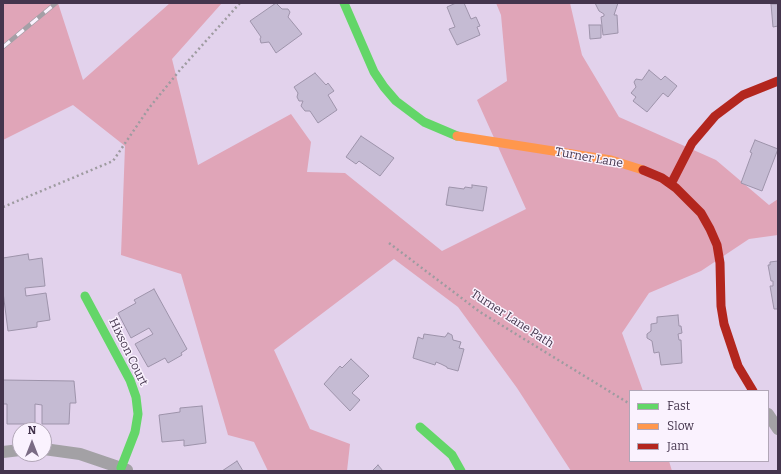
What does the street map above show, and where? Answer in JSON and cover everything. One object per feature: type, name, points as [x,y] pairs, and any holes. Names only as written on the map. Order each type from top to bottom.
[{"type":"street","name":"Turner Lane","points":[[344,3],[374,72],[384,87],[405,108],[424,122],[456,136],[611,160],[646,170],[671,184],[689,200],[701,213],[717,245],[720,263],[721,306],[724,324],[738,366],[752,390]]},
{"type":"street","points":[[671,184],[692,143],[715,116],[743,95],[778,81]]},
{"type":"street","name":"Hixson Court","points":[[86,296],[130,380],[136,397],[138,414],[135,432],[125,469]]},
{"type":"street","points":[[769,416],[778,429]]},
{"type":"street","points":[[420,427],[452,455],[461,471]]},
{"type":"street","points":[[52,450],[80,454],[125,469]]},
{"type":"path","points":[[3,207],[113,160],[149,108],[180,70],[240,3]]},
{"type":"path","name":"Turner Lane Path","points":[[389,243],[480,312],[629,403]]},
{"type":"shaded area","points":[[3,3],[58,3],[83,80],[170,3],[222,3],[172,59],[198,165],[291,114],[311,142],[307,172],[345,173],[442,251],[526,209],[477,100],[507,81],[501,15],[496,3],[570,3],[582,55],[619,117],[716,160],[769,205],[778,199],[778,235],[749,239],[701,271],[649,293],[622,333],[643,390],[629,390],[629,462],[669,462],[672,471],[571,471],[517,388],[458,307],[394,259],[274,350],[310,429],[350,444],[347,471],[268,471],[254,442],[228,435],[181,274],[121,255],[125,146],[73,105],[3,140]]},
{"type":"building","points":[[276,3],[282,9],[288,9],[290,12],[288,17],[302,34],[276,53],[269,42],[261,43],[261,37],[250,21]]},
{"type":"building","points":[[456,3],[464,3],[471,19],[476,17],[480,26],[477,27],[480,35],[457,45],[449,29],[455,27],[447,7]]},
{"type":"building","points":[[595,3],[618,3],[614,15],[617,15],[618,33],[603,35],[601,17],[604,16],[604,14],[599,11]]},
{"type":"building","points":[[771,4],[778,4],[778,26],[773,27]]},
{"type":"building","points":[[589,25],[601,25],[601,38],[590,39]]},
{"type":"building","points":[[649,70],[661,80],[665,76],[677,86],[668,97],[663,93],[647,112],[633,101],[636,97],[631,93],[636,87],[634,82],[636,79],[642,80]]},
{"type":"building","points":[[315,73],[326,85],[328,83],[334,91],[328,95],[337,110],[318,123],[310,111],[305,111],[301,106],[303,101],[299,101],[297,97],[298,93],[294,87]]},
{"type":"building","points":[[361,136],[394,158],[380,176],[359,161],[356,164],[346,157]]},
{"type":"building","points":[[755,140],[778,149],[762,191],[741,183]]},
{"type":"building","points":[[472,185],[487,187],[483,211],[446,205],[449,187],[464,189],[465,187],[472,188]]},
{"type":"building","points":[[28,254],[29,260],[42,258],[45,286],[25,288],[26,296],[46,293],[50,320],[37,322],[37,327],[8,331],[3,292],[3,258]]},
{"type":"building","points":[[778,261],[778,309],[774,309],[770,286],[773,286],[773,281],[771,281],[768,265],[770,265],[770,262]]},
{"type":"building","points":[[154,289],[187,349],[181,353],[182,355],[168,363],[165,358],[148,367],[135,344],[153,334],[149,328],[131,338],[118,313],[136,303],[134,300]]},
{"type":"building","points":[[678,315],[679,326],[681,326],[682,333],[678,334],[679,340],[681,340],[682,363],[661,365],[659,352],[654,353],[652,341],[647,338],[647,334],[651,331],[651,324],[657,323],[657,317]]},
{"type":"building","points":[[448,333],[452,335],[453,340],[461,342],[459,348],[464,349],[458,371],[447,368],[436,362],[435,365],[413,358],[418,337],[423,339],[424,334],[445,337]]},
{"type":"building","points":[[351,359],[369,376],[352,393],[360,400],[350,411],[324,384],[340,366],[342,368]]},
{"type":"building","points":[[3,380],[74,381],[76,403],[70,403],[69,424],[52,424],[52,422],[42,422],[42,405],[35,404],[35,422],[12,422],[12,424],[7,424],[7,404],[3,404]]},
{"type":"building","points":[[202,406],[206,443],[184,446],[184,440],[162,442],[159,415],[180,412],[180,408]]},
{"type":"building","points":[[237,461],[243,471],[222,471]]},
{"type":"building","points":[[378,465],[383,471],[372,471]]},
{"type":"railway","points":[[3,47],[56,3]]},
{"type":"traffic: fast","points":[[344,3],[374,72],[384,87],[396,101],[424,122],[457,136]]},
{"type":"traffic: fast","points":[[85,296],[130,380],[136,397],[138,414],[135,432],[121,468]]},
{"type":"traffic: fast","points":[[420,427],[452,455],[461,471]]},
{"type":"traffic: slow","points":[[457,136],[611,160],[643,170]]},
{"type":"traffic: jam","points":[[671,184],[692,143],[715,116],[743,95],[778,81]]},
{"type":"traffic: jam","points":[[643,170],[662,178],[676,188],[701,213],[710,229],[717,245],[720,263],[721,306],[724,324],[738,366],[752,390]]}]
